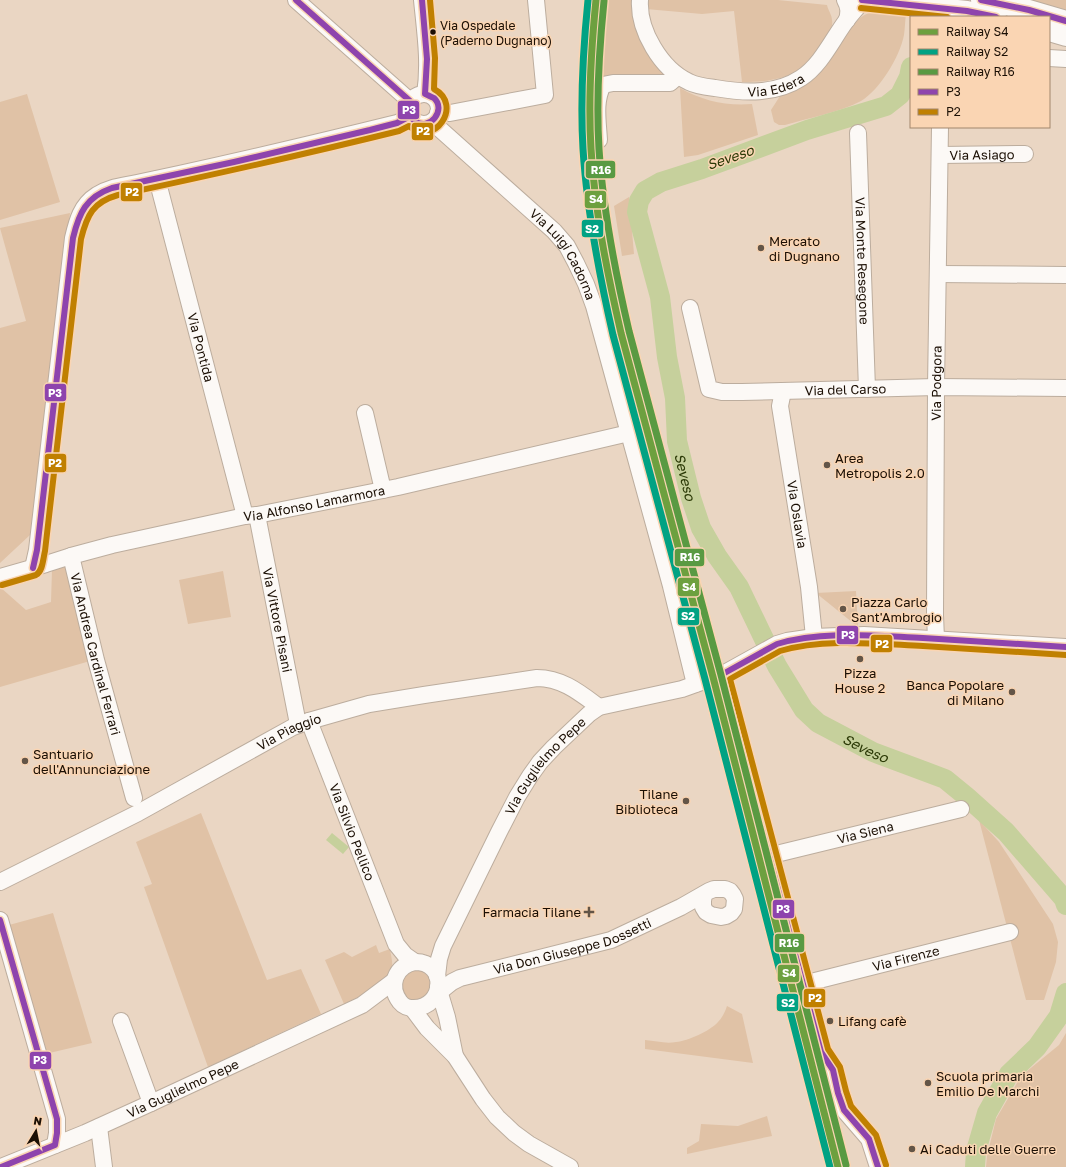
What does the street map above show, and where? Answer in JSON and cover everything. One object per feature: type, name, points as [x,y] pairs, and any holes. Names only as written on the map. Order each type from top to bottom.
[{"type":"main road","points":[[863,0],[932,7],[990,16]]},
{"type":"main road","points":[[981,0],[1029,10],[1049,16]]},
{"type":"main road","points":[[1050,16],[1066,21]]},
{"type":"main road","points":[[1050,31],[1066,36]]},
{"type":"street","points":[[296,0],[410,109],[413,121],[424,125],[435,118],[450,112],[545,95],[536,0]]},
{"type":"street","points":[[422,0],[428,63],[425,94]]},
{"type":"street","name":"Via Edera","points":[[640,0],[640,13],[645,33],[665,63],[678,76],[689,82],[706,87],[738,92],[754,92],[782,87],[801,78],[811,70],[863,0]]},
{"type":"street","points":[[845,0],[848,8],[847,20]]},
{"type":"street","points":[[1050,58],[1066,59]]},
{"type":"street","points":[[599,140],[598,100],[599,92],[603,85],[613,83],[670,83],[678,76]]},
{"type":"street","points":[[33,568],[37,550],[73,238],[80,213],[88,202],[105,190],[280,152],[397,123],[404,120],[416,96],[425,94],[433,97],[439,108],[435,118]]},
{"type":"street","name":"Via Luigi Cadorna","points":[[435,118],[554,231],[567,246],[586,284],[594,306],[671,586],[695,684]]},
{"type":"street","name":"Via Podgora","points":[[936,639],[936,388],[940,128]]},
{"type":"street","name":"Via Monte Resegone","points":[[858,133],[867,389]]},
{"type":"street","name":"Via Asiago","points":[[940,155],[1025,154]]},
{"type":"street","name":"Via Pontida","points":[[157,179],[251,516]]},
{"type":"street","points":[[938,274],[1066,275]]},
{"type":"street","name":"Via del Carso","points":[[690,308],[709,389],[722,392],[936,388],[1066,388]]},
{"type":"street","name":"Via Oslavia","points":[[783,391],[780,406],[809,587],[814,637]]},
{"type":"street","points":[[365,413],[384,490]]},
{"type":"street","name":"Via Alfonso Lamarmora","points":[[0,578],[112,545],[384,490],[629,433]]},
{"type":"street","name":"Via Vittore Pisani","points":[[251,516],[303,722]]},
{"type":"street","name":"Via Andrea Cardinal Ferrari","points":[[71,556],[96,660],[134,798]]},
{"type":"street","name":"Via Guglielmo Pepe","points":[[436,974],[499,832],[517,797],[544,756],[589,714],[599,707],[682,689],[721,675],[777,644],[814,637],[864,635],[1066,647]]},
{"type":"street","points":[[721,675],[820,1052],[833,1070],[840,1101],[844,1110],[869,1139],[878,1167]]},
{"type":"street","name":"Via Piaggio","points":[[0,882],[138,813],[303,722],[349,709],[388,701],[537,678],[552,679],[564,683],[599,707]]},
{"type":"street","name":"Via Silvio Pellico","points":[[303,722],[396,944],[405,955],[436,974]]},
{"type":"street","name":"Via Siena","points":[[768,856],[962,808]]},
{"type":"street","name":"Via Don Giuseppe Dossetti","points":[[436,974],[452,975],[460,978],[611,940],[681,907],[691,907],[704,902]]},
{"type":"street","points":[[0,920],[57,1119],[55,1144]]},
{"type":"street","name":"Via Firenze","points":[[803,984],[1010,932]]},
{"type":"street","name":"Via Silvio Pellico","points":[[395,980],[394,961],[396,944]]},
{"type":"street","points":[[436,974],[409,963],[404,966],[400,969],[395,980],[395,992],[398,998],[455,1056],[483,1099],[502,1122],[529,1144],[570,1167]]},
{"type":"street","points":[[407,1006],[419,1008],[427,1005],[433,1000],[436,974]]},
{"type":"street","points":[[436,974],[455,1056]]},
{"type":"street","name":"Via Guglielmo Pepe","points":[[1,1167],[151,1104],[362,1005],[395,980]]},
{"type":"street","name":"Via Guglielmo Pepe","points":[[362,1005],[382,1003],[407,1006]]},
{"type":"street","points":[[121,1021],[151,1104]]},
{"type":"street","points":[[57,1119],[68,1127],[92,1130],[104,1167]]},
{"type":"shaded area","points":[[604,0],[632,0],[634,22],[637,32],[644,49],[664,74],[660,79],[597,80]]},
{"type":"shaded area","points":[[646,0],[778,0],[827,5],[831,16],[832,27],[826,38],[808,62],[792,74],[767,81],[742,82],[734,11],[702,14],[646,9]]},
{"type":"shaded area","points":[[1026,0],[1066,0],[1066,13]]},
{"type":"shaded area","points":[[879,11],[906,14],[904,35],[898,53],[888,72],[875,89],[861,101],[834,112],[785,125],[779,125],[774,122],[771,110],[780,96],[797,90],[807,84],[821,70],[844,36],[859,19],[867,14]]},
{"type":"shaded area","points":[[680,88],[689,93],[715,102],[752,104],[758,135],[698,155],[684,157]]},
{"type":"shaded area","points":[[27,94],[60,202],[0,220],[0,102]]},
{"type":"shaded area","points":[[629,197],[634,254],[622,256],[614,206]]},
{"type":"shaded area","points":[[70,213],[30,535],[0,563],[0,328],[26,321],[0,228]]},
{"type":"shaded area","points":[[68,566],[90,661],[0,687],[0,587],[26,610],[51,602],[52,570]]},
{"type":"shaded area","points":[[223,571],[231,617],[188,624],[179,580]]},
{"type":"shaded area","points":[[856,591],[858,627],[816,593]]},
{"type":"shaded area","points":[[201,813],[267,980],[301,969],[321,1014],[208,1067],[144,887],[152,884],[136,842]]},
{"type":"shaded area","points":[[979,820],[999,842],[1053,924],[1058,942],[1056,962],[1044,1000],[1026,1000]]},
{"type":"shaded area","points":[[332,833],[349,847],[343,854],[326,840]]},
{"type":"shaded area","points":[[53,913],[92,1043],[45,1054],[9,925]]},
{"type":"shaded area","points":[[376,945],[379,953],[390,949],[392,969],[390,975],[379,985],[344,1004],[325,960],[344,952],[352,957]]},
{"type":"shaded area","points":[[415,969],[428,973],[433,985],[425,1000],[408,1000],[400,991],[403,975]]},
{"type":"shaded area","points":[[727,1006],[742,1014],[753,1063],[645,1049],[645,1040],[672,1043],[686,1040],[704,1032],[719,1020]]},
{"type":"shaded area","points":[[1066,1033],[1066,1167],[986,1167],[987,1156],[996,1119],[1021,1076],[1059,1045]]},
{"type":"shaded area","points":[[767,1116],[772,1136],[687,1154],[687,1148],[699,1141],[701,1124],[738,1126]]},
{"type":"waterway","name":"Seveso","points":[[910,72],[900,95],[886,106],[807,130],[702,169],[661,182],[645,191],[639,201],[637,212],[660,297],[667,357],[675,398],[677,441],[691,498],[701,528],[717,556],[739,587],[777,666],[804,710],[818,723],[873,752],[945,779],[1006,832],[1064,899],[1066,905]]},
{"type":"waterway","name":"Seveso","points":[[975,1167],[976,1151],[987,1113],[1009,1074],[1037,1047],[1059,1016],[1066,993]]},
{"type":"rail line","name":"S2","points":[[588,0],[582,74],[583,149],[587,196],[603,289],[613,335],[705,679],[830,1167]]},
{"type":"rail line","name":"S4","points":[[596,0],[590,75],[591,149],[595,196],[611,287],[621,333],[713,677],[838,1167]]},
{"type":"rail line","name":"R16","points":[[604,1],[598,75],[599,149],[603,195],[619,286],[629,331],[721,675],[846,1165]]},
{"type":"transit line","name":"P3","points":[[296,0],[410,101],[409,110],[411,117],[420,124],[426,124],[435,118],[438,108],[434,98],[425,94],[427,59],[422,0]]},
{"type":"transit line","name":"P2","points":[[2,585],[36,575],[40,571],[42,564],[45,551],[81,239],[92,211],[103,201],[118,195],[329,148],[399,131],[409,126],[418,131],[428,132],[436,128],[442,122],[446,114],[446,105],[443,96],[434,89],[435,58],[430,0]]},
{"type":"transit line","name":"P3","points":[[862,0],[967,11],[991,16]]},
{"type":"transit line","name":"P3","points":[[981,0],[1029,10],[1049,16]]},
{"type":"transit line","name":"P2","points":[[861,8],[937,16]]},
{"type":"transit line","name":"P3","points":[[1050,16],[1066,21]]},
{"type":"transit line","name":"P3","points":[[33,568],[37,550],[73,238],[81,214],[90,201],[96,196],[112,188],[234,162],[370,130],[397,123],[410,116]]},
{"type":"transit line","name":"P3","points":[[878,1167],[869,1139],[844,1110],[838,1093],[833,1070],[821,1052],[721,675],[777,644],[831,635],[868,635],[1066,647]]},
{"type":"transit line","name":"P2","points":[[886,1165],[876,1135],[851,1106],[840,1067],[828,1049],[730,679],[780,651],[814,644],[869,643],[1066,655]]},
{"type":"transit line","name":"P3","points":[[0,920],[57,1119],[55,1145],[1,1167]]},
{"type":"place","name":"Via Ospedale (Paderno Dugnano)","points":[[433,32]]},
{"type":"place","name":"Mercato di Dugnano","points":[[761,248]]},
{"type":"place","name":"Area Metropolis 2.0","points":[[827,465]]},
{"type":"place","name":"Piazza Carlo Sant'Ambrogio","points":[[843,609]]},
{"type":"place","name":"Pizza House 2","points":[[860,659]]},
{"type":"place","name":"Banca Popolare di Milano","points":[[1012,692]]},
{"type":"place","name":"Santuario dell'Annunciazione","points":[[25,761]]},
{"type":"place","name":"Tilane Biblioteca","points":[[686,801]]},
{"type":"place","name":"Farmacia Tilane","points":[[589,912]]},
{"type":"place","name":"Lifang cafè","points":[[830,1021]]},
{"type":"place","name":"Scuola primaria Emilio De Marchi","points":[[928,1083]]},
{"type":"place","name":"Ai Caduti delle Guerre","points":[[912,1149]]}]
